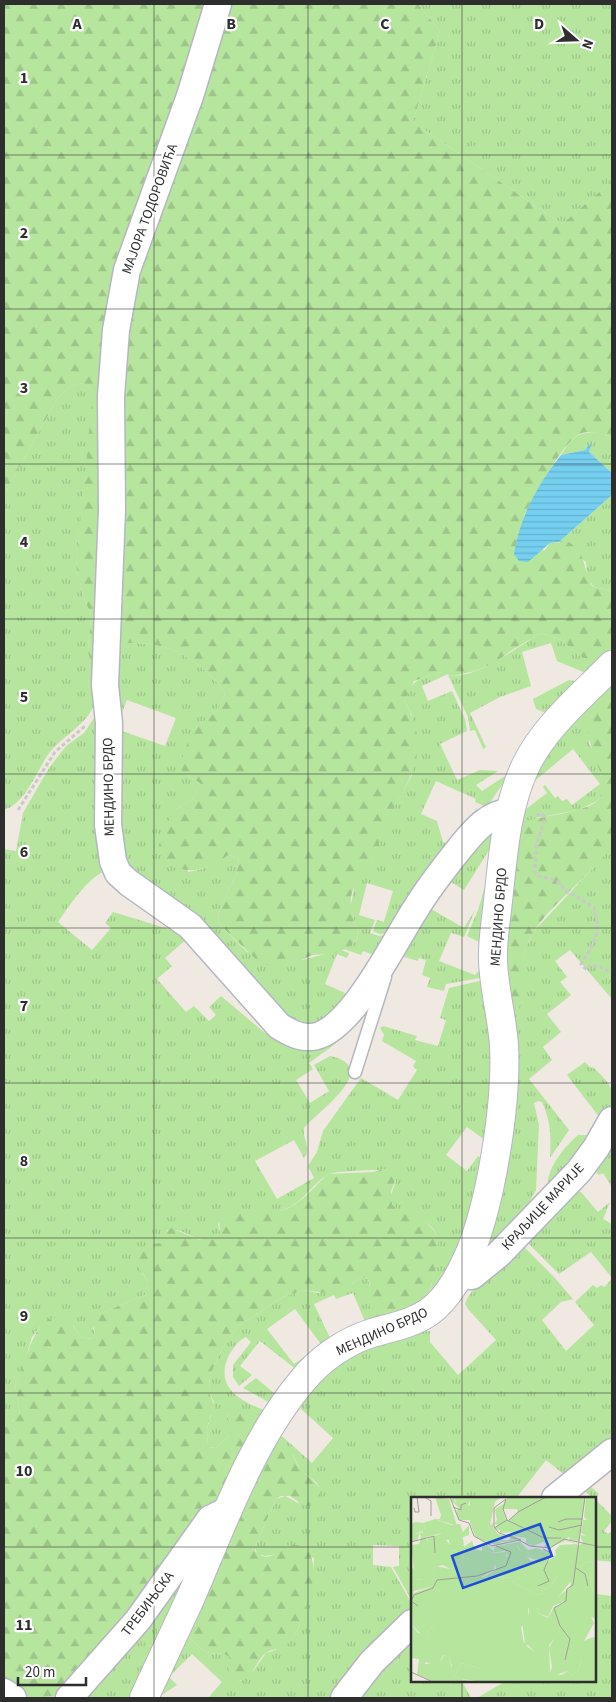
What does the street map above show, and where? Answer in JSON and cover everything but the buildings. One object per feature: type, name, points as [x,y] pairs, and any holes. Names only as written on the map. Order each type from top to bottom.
[{"type":"street","name":"МАЈОРА ТОДОРОВИЋА","points":[[112,510],[112,396],[121,298],[137,239],[190,96],[218,4]]},
{"type":"street","name":"МЕНДИНО БРДО","points":[[112,510],[106,685],[108,825],[113,861],[118,872],[129,883],[190,926],[279,1026],[301,1037],[322,1035],[334,1026],[349,1010],[387,959],[414,911],[463,844],[488,819],[502,812],[510,816]]},
{"type":"street","name":"МЕНДИНО БРДО","points":[[144,1698],[190,1598],[226,1511],[279,1413],[312,1370],[348,1344],[370,1333],[403,1325],[428,1313],[444,1298],[459,1275],[473,1245],[488,1193],[501,1113],[504,1047],[493,960],[510,816],[525,766],[542,740],[612,665]]},
{"type":"street","name":"КРАЉИЦЕ МАРИЈЕ","points":[[459,1275],[472,1276],[499,1254],[579,1171],[596,1148],[612,1120]]},
{"type":"street","points":[[556,1497],[612,1452]]},
{"type":"street","name":"ТРЕБИЊСКА","points":[[69,1698],[138,1620],[210,1519],[226,1511]]},
{"type":"street","points":[[344,1698],[372,1662],[411,1624]]},
{"type":"street","points":[[4,1692],[13,1698]]},
{"type":"lane","name":"МЕНДИНО БРДО","points":[[355,1072],[388,969],[387,959]]},
{"type":"path","points":[[18,810],[55,752],[86,724],[96,708],[107,703]]},
{"type":"path","points":[[510,816],[521,821],[544,814],[536,847],[535,872],[538,876],[557,881],[567,892],[594,908],[599,926],[595,941],[582,964],[587,970],[590,966],[595,965],[612,972]]},
{"type":"green space","points":[[4,4],[212,4],[127,256],[101,667],[92,666],[88,652],[91,615],[84,598],[76,566],[93,391],[82,383],[71,386],[57,399],[4,495]]},
{"type":"green space","points":[[223,4],[418,4],[440,31],[413,122],[562,224],[612,181],[612,438],[594,432],[582,433],[575,437],[567,445],[550,470],[524,516],[544,551],[550,543],[569,542],[579,552],[593,587],[612,591],[612,648],[599,656],[583,658],[561,640],[541,633],[496,662],[475,671],[453,676],[439,672],[414,681],[405,701],[417,736],[418,750],[415,764],[385,827],[372,861],[357,882],[352,893],[351,911],[359,933],[357,939],[348,948],[332,954],[312,955],[287,967],[261,964],[220,925],[218,915],[236,876],[239,859],[229,855],[204,868],[191,870],[165,864],[158,849],[163,830],[175,810],[193,799],[200,783],[183,773],[180,764],[192,731],[218,710],[225,693],[212,677],[195,662],[165,647],[123,643],[114,658],[121,334]]},
{"type":"green space","points":[[418,4],[612,4],[612,181],[562,224],[413,122],[440,31]]},
{"type":"green space","points":[[82,383],[93,391],[93,410],[76,566],[84,598],[91,615],[88,652],[101,667],[98,691],[96,701],[85,719],[52,749],[29,787],[17,802],[11,807],[4,809],[4,495],[57,399],[71,386]]},
{"type":"green space","points":[[597,432],[612,438],[612,473],[589,452],[591,445],[585,450],[561,455],[575,437],[584,433]]},
{"type":"green space","points":[[612,495],[612,591],[594,587],[587,577],[586,562],[559,542]]},
{"type":"green space","points":[[541,633],[561,640],[583,658],[607,653],[588,674],[557,661],[551,643],[522,652],[531,686],[500,697],[470,713],[486,747],[483,749],[475,730],[470,731],[468,717],[448,675],[471,673],[483,668]]},
{"type":"green space","points":[[123,643],[151,644],[175,651],[204,669],[225,693],[218,710],[192,731],[183,773],[200,783],[193,799],[175,810],[188,872],[202,869],[229,855],[239,859],[236,876],[218,915],[220,925],[247,952],[302,960],[341,950],[349,953],[347,958],[337,954],[325,984],[354,997],[305,1032],[122,869],[119,730],[165,746],[176,718],[127,700],[121,715],[114,658]]},
{"type":"green space","points":[[439,672],[448,674],[422,686],[428,701],[452,691],[465,719],[467,731],[440,744],[457,780],[480,770],[498,771],[476,785],[482,791],[510,773],[487,807],[475,802],[476,799],[436,781],[421,814],[437,821],[443,842],[451,846],[478,806],[463,838],[392,932],[380,934],[373,931],[377,920],[384,922],[393,891],[367,883],[359,915],[375,920],[370,933],[379,936],[392,934],[382,958],[363,951],[361,955],[344,949],[357,940],[359,933],[350,909],[355,883],[372,861],[386,822],[412,775],[412,715],[405,701],[410,688],[417,681]]},
{"type":"green space","points":[[612,679],[613,796],[611,846],[602,859],[552,908],[532,934],[524,956],[521,998],[514,1021],[503,961],[504,931],[514,887],[519,838],[523,822],[573,811],[597,801],[602,792],[602,782],[590,744],[586,717],[591,702]]},
{"type":"green space","points":[[569,680],[579,682],[546,713],[536,709],[533,699]]},
{"type":"green space","points":[[589,704],[589,744],[595,753],[604,790],[597,801],[578,810],[536,818],[519,838],[514,887],[504,931],[522,812],[547,793],[543,787],[545,785],[555,798],[558,796],[562,801],[567,799],[572,805],[600,784],[573,749],[531,784],[550,744]]},
{"type":"green space","points":[[98,712],[107,870],[86,885],[58,922],[92,950],[111,928],[105,923],[113,912],[169,929],[184,931],[259,1019],[229,991],[232,988],[188,938],[165,958],[172,966],[157,979],[186,1012],[194,1006],[209,1021],[216,1015],[209,1007],[221,996],[265,1033],[288,1045],[345,1032],[335,1044],[309,1063],[313,1069],[296,1080],[310,1103],[329,1091],[314,1065],[330,1056],[345,1062],[350,1070],[349,1080],[342,1090],[304,1128],[307,1150],[304,1158],[294,1140],[255,1161],[277,1199],[314,1178],[308,1166],[317,1152],[323,1131],[361,1078],[398,1100],[417,1070],[413,1066],[416,1061],[382,1041],[384,1035],[380,1028],[383,1026],[417,1036],[415,1040],[438,1046],[446,1020],[440,1018],[449,988],[484,980],[493,1075],[486,1141],[467,1127],[446,1155],[467,1171],[478,1156],[483,1159],[471,1220],[454,1266],[425,1301],[431,1288],[436,1264],[438,1245],[436,1233],[430,1225],[403,1214],[395,1208],[390,1198],[396,1181],[384,1172],[369,1170],[330,1174],[322,1179],[297,1203],[285,1209],[275,1212],[242,1211],[226,1216],[218,1224],[220,1233],[212,1240],[200,1240],[179,1230],[167,1230],[162,1243],[142,1273],[148,1281],[145,1295],[102,1313],[93,1328],[95,1333],[92,1339],[81,1337],[74,1326],[40,1327],[32,1337],[22,1371],[15,1384],[20,1414],[17,1418],[7,1422],[4,1421],[4,849],[16,851],[23,813],[49,768],[66,746],[84,733]]},
{"type":"green space","points":[[488,832],[493,838],[491,847],[464,890],[446,879]]},
{"type":"green space","points":[[612,844],[612,999],[570,950],[555,961],[567,977],[560,982],[571,995],[547,1014],[561,1032],[543,1047],[552,1060],[529,1079],[569,1130],[550,1158],[547,1116],[542,1102],[534,1103],[539,1125],[536,1190],[526,1208],[508,1231],[484,1250],[511,1021],[517,1018],[521,968],[526,947],[534,931],[593,868]]},
{"type":"green space","points":[[489,872],[483,944],[467,936],[478,910]]},
{"type":"green space","points":[[446,885],[431,909],[464,928],[475,910],[464,937],[451,933],[439,961],[475,975],[479,971],[480,978],[446,984],[444,991],[427,987],[430,978],[422,975],[426,960],[419,958],[418,961],[401,956]]},
{"type":"green space","points":[[585,1062],[591,1068],[593,1067],[609,1085],[612,1091],[611,1103],[607,1115],[600,1129],[582,1156],[555,1188],[548,1191],[549,1176],[561,1153],[578,1135],[594,1135],[603,1122],[567,1075]]},
{"type":"green space","points":[[612,1137],[612,1187],[603,1173],[599,1175],[594,1170]]},
{"type":"green space","points":[[388,1168],[394,1170],[397,1177],[391,1191],[392,1204],[399,1211],[418,1218],[429,1225],[437,1237],[438,1250],[435,1272],[425,1301],[393,1315],[384,1317],[377,1315],[372,1311],[369,1302],[370,1285],[368,1279],[360,1277],[346,1289],[333,1294],[304,1290],[283,1297],[238,1326],[223,1347],[210,1375],[209,1392],[215,1407],[210,1416],[207,1430],[208,1447],[216,1448],[229,1435],[228,1414],[234,1408],[243,1411],[251,1420],[252,1436],[216,1509],[143,1605],[60,1696],[31,1698],[4,1684],[4,1421],[13,1421],[20,1414],[15,1384],[34,1337],[41,1326],[49,1320],[59,1319],[72,1325],[81,1337],[92,1339],[95,1333],[93,1324],[97,1315],[145,1295],[148,1281],[139,1268],[138,1257],[149,1244],[162,1243],[165,1233],[171,1228],[200,1240],[212,1240],[220,1233],[219,1219],[233,1211],[267,1212],[283,1210],[301,1200],[328,1174],[373,1172]]},
{"type":"green space","points":[[576,1191],[581,1192],[598,1212],[610,1202],[603,1219],[612,1224],[612,1278],[591,1252],[559,1274],[528,1243]]},
{"type":"green space","points":[[524,1247],[573,1299],[561,1302],[542,1320],[566,1351],[594,1325],[575,1302],[593,1285],[597,1288],[601,1285],[604,1287],[612,1279],[612,1446],[566,1476],[546,1460],[518,1496],[520,1497],[411,1497],[411,1599],[393,1567],[399,1566],[399,1546],[373,1545],[373,1565],[391,1567],[411,1602],[411,1619],[338,1698],[208,1698],[222,1682],[192,1654],[169,1677],[177,1685],[157,1698],[185,1631],[206,1652],[225,1654],[230,1657],[229,1669],[231,1676],[241,1681],[254,1670],[266,1653],[284,1645],[293,1637],[297,1630],[308,1599],[314,1558],[285,1546],[279,1552],[265,1556],[257,1554],[255,1547],[276,1499],[285,1496],[298,1503],[319,1487],[316,1482],[301,1471],[293,1455],[273,1444],[279,1436],[283,1437],[312,1463],[333,1438],[301,1409],[302,1398],[347,1356],[410,1333],[430,1331],[430,1342],[458,1375],[496,1340],[465,1304],[474,1289],[499,1266]]},
{"type":"green space","points":[[360,1277],[368,1279],[370,1287],[392,1317],[366,1324],[353,1293],[336,1299],[334,1295],[314,1304],[330,1338],[323,1347],[295,1309],[267,1329],[294,1364],[307,1355],[309,1358],[297,1370],[260,1341],[240,1366],[252,1375],[239,1386],[233,1377],[233,1365],[251,1342],[246,1337],[240,1340],[228,1357],[225,1377],[233,1392],[240,1398],[266,1411],[249,1446],[228,1413],[231,1432],[216,1448],[208,1447],[207,1430],[214,1402],[209,1392],[210,1375],[223,1347],[238,1326],[283,1297],[304,1290],[318,1293],[352,1284]]},
{"type":"green space","points":[[292,1372],[294,1374],[270,1403],[243,1388],[256,1378],[274,1393]]},
{"type":"green space","points":[[273,1444],[290,1450],[300,1469],[317,1484],[320,1497],[318,1503],[310,1506],[290,1496],[281,1496],[276,1499],[256,1544],[255,1551],[267,1557],[275,1554],[284,1546],[300,1546],[309,1553],[313,1565],[313,1580],[304,1614],[292,1639],[285,1646],[266,1653],[246,1678],[236,1681],[229,1674],[229,1657],[224,1654],[206,1652],[185,1631],[217,1557]]},
{"type":"green space","points":[[579,1484],[590,1486],[599,1494],[596,1498],[591,1497]]},
{"type":"green space","points":[[596,1500],[612,1516],[612,1521],[604,1531],[608,1534],[612,1531],[612,1562],[596,1560]]},
{"type":"green space","points":[[199,1547],[133,1698],[77,1698]]},
{"type":"green space","points":[[612,1589],[612,1698],[477,1698],[504,1682],[596,1682],[596,1590],[597,1594],[611,1596]]},
{"type":"green space","points":[[411,1631],[411,1682],[463,1682],[471,1698],[365,1698],[356,1692]]},
{"type":"water","points":[[592,442],[589,452],[612,473],[612,495],[559,542],[550,543],[528,562],[519,561],[514,554],[525,514],[545,477],[561,455],[585,450]]}]
